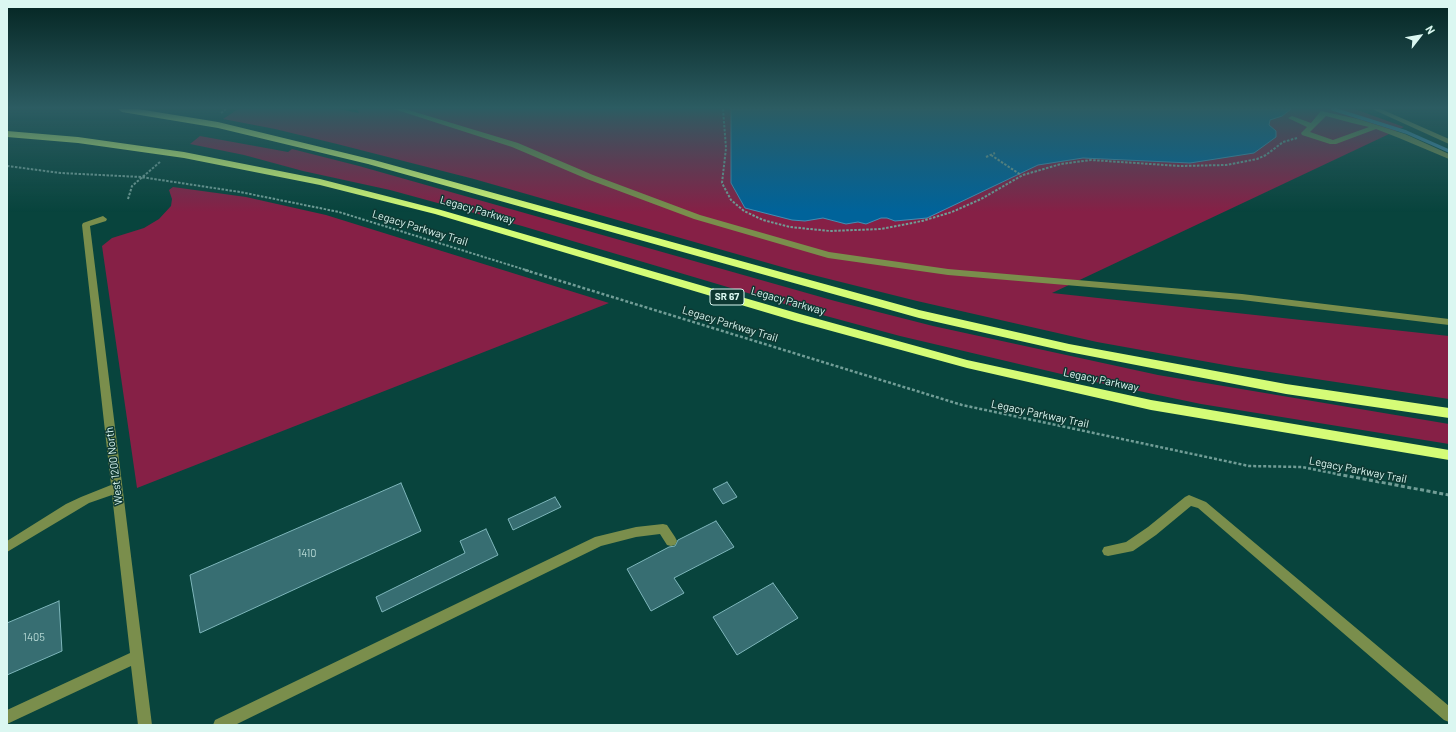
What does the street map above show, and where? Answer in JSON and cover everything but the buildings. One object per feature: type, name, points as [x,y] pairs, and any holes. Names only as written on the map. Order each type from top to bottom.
[{"type":"highway","name":"Legacy Parkway","points":[[100,143],[184,155],[320,182],[445,214],[799,318],[967,364],[1151,404],[1449,455]]},
{"type":"highway","name":"Legacy Parkway","points":[[293,143],[371,162],[919,314],[1069,348],[1271,386],[1449,413]]},
{"type":"street","points":[[509,143],[590,177],[697,217],[828,255],[948,272],[1242,297],[1449,322]]},
{"type":"street","points":[[1418,143],[1449,157]]},
{"type":"street","name":"West 1200 North","points":[[103,220],[86,225],[145,725]]},
{"type":"street","points":[[7,547],[70,508],[85,500],[117,488]]},
{"type":"street","points":[[1108,551],[1129,547],[1152,531],[1189,500],[1202,505],[1449,715]]},
{"type":"street","points":[[220,725],[598,541],[636,532],[663,529],[671,541]]},
{"type":"street","points":[[7,717],[137,657]]},
{"type":"path","points":[[726,143],[722,177],[723,188],[731,200],[744,211],[764,220],[783,225],[812,230],[845,232],[909,225],[940,216],[968,205],[1021,176],[1050,166],[1091,160],[1180,166],[1226,165],[1257,159],[1266,155],[1281,143]]},
{"type":"path","points":[[986,157],[995,153]]},
{"type":"path","points":[[990,155],[1021,176]]},
{"type":"path","points":[[128,199],[132,186],[160,162]]},
{"type":"path","name":"Legacy Parkway Trail","points":[[7,166],[61,173],[141,177],[240,192],[339,212],[962,405],[1249,466],[1302,468],[1449,495]]},
{"type":"shaded area","points":[[239,143],[288,152],[292,149],[359,166],[835,301],[933,326],[1158,375],[1449,424],[1449,444],[1201,404],[1091,381],[900,336],[815,313],[522,226],[390,190],[303,171],[244,155],[190,144]]},
{"type":"shaded area","points":[[334,143],[1370,143],[1052,293],[1449,336],[1449,399],[1236,367],[1097,342],[917,301],[789,269],[474,179]]},
{"type":"shaded area","points":[[173,187],[246,197],[326,215],[609,303],[137,488],[102,246],[112,238],[144,228],[159,219],[171,206],[172,199],[169,190]]},
{"type":"water","points":[[731,143],[1268,143],[1254,153],[1190,163],[1083,158],[1038,165],[927,218],[895,221],[887,218],[881,218],[866,224],[858,222],[846,224],[823,218],[805,221],[792,220],[745,208],[731,183]]},
{"type":"waterway","points":[[1431,143],[1449,151]]}]
